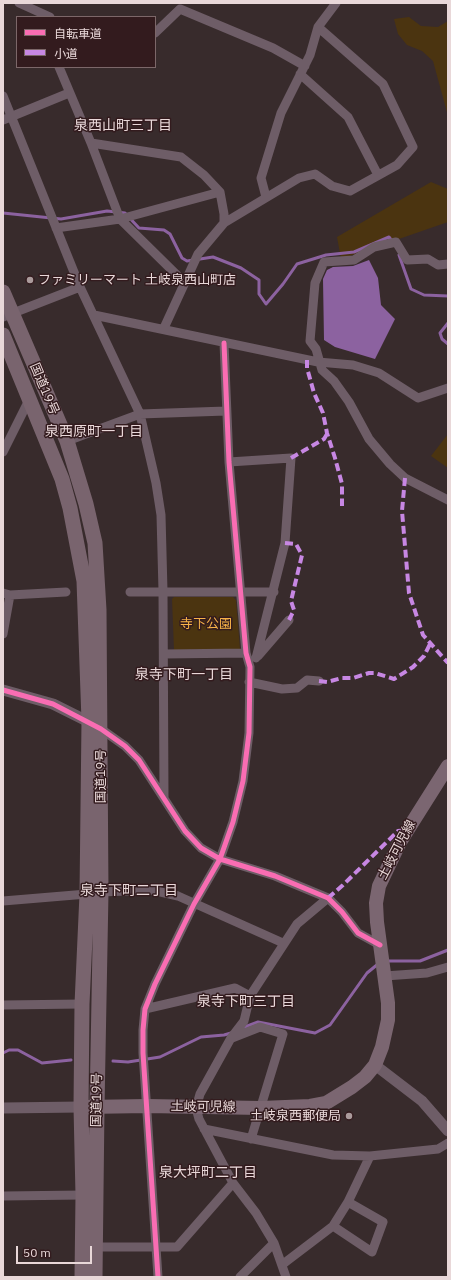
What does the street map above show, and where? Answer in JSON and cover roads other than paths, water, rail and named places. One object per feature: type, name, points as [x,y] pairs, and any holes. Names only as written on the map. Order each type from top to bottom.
[{"type":"highway","name":"国道19号","points":[[3,292],[7,316],[67,442],[84,497],[95,543],[98,583],[94,893],[96,1277]]},
{"type":"highway","name":"国道19号","points":[[3,334],[62,479],[79,551],[84,581],[95,725]]},
{"type":"highway","name":"国道19号","points":[[82,1277],[82,1004],[94,893]]},
{"type":"main road","name":"土岐可児線","points":[[81,1107],[147,1106],[261,1108],[310,1106],[326,1103],[365,1077],[375,1065],[382,1047],[388,1020],[376,903],[379,886],[400,842],[448,766]]},
{"type":"street","points":[[19,3],[38,15]]},
{"type":"street","points":[[266,197],[261,178],[281,113],[310,55],[318,27],[336,3]]},
{"type":"street","points":[[156,32],[180,9],[273,48],[302,70],[348,117],[378,175]]},
{"type":"street","points":[[164,328],[198,254],[224,223],[299,178],[315,174],[332,186],[350,191],[397,165],[413,147],[383,84],[318,27]]},
{"type":"street","points":[[59,68],[91,143],[120,218],[184,282]]},
{"type":"street","points":[[7,118],[69,93]]},
{"type":"street","points":[[3,96],[7,118],[56,228],[80,287],[140,414],[156,483],[161,515],[163,591],[164,798]]},
{"type":"street","points":[[91,143],[182,157],[204,175],[220,192],[224,223]]},
{"type":"street","points":[[56,228],[120,218],[220,192]]},
{"type":"street","points":[[448,264],[438,265],[428,259],[407,260],[392,242],[374,247],[354,260],[324,262],[315,283],[310,341],[316,349],[318,362],[322,370],[334,381],[349,402],[369,439],[390,464],[405,478],[448,500]]},
{"type":"street","points":[[7,316],[80,287]]},
{"type":"street","points":[[94,315],[164,328],[224,343],[318,362],[353,365],[379,373],[418,398],[448,388]]},
{"type":"street","points":[[158,1277],[143,1053],[145,1009],[155,984],[194,904],[220,859],[233,822],[248,758],[250,667],[246,653],[229,462],[224,343]]},
{"type":"street","points":[[3,452],[30,398]]},
{"type":"street","points":[[67,442],[140,414],[226,411]]},
{"type":"street","points":[[229,462],[291,458],[285,543],[274,592],[256,658]]},
{"type":"street","points":[[3,634],[7,594],[66,592]]},
{"type":"street","points":[[130,592],[274,592]]},
{"type":"street","points":[[250,667],[289,620]]},
{"type":"street","points":[[164,654],[246,653]]},
{"type":"street","points":[[249,682],[282,689],[297,688],[307,680],[319,681]]},
{"type":"street","points":[[3,690],[54,704],[95,725],[125,746],[139,760],[185,831],[201,848],[220,859],[275,876],[328,898],[342,912],[358,933],[381,949]]},
{"type":"street","points":[[3,901],[94,893],[152,890],[178,896],[283,943]]},
{"type":"street","points":[[286,1277],[283,1264],[274,1243],[256,1213],[234,1183],[199,1120],[196,1108],[200,1094],[231,1038],[244,1021],[250,996],[283,943],[297,924],[328,898]]},
{"type":"street","points":[[384,974],[427,973],[448,967]]},
{"type":"street","points":[[145,1009],[235,988],[250,996]]},
{"type":"street","points":[[3,1005],[82,1004]]},
{"type":"street","points":[[231,1038],[260,1027],[283,1034],[251,1139]]},
{"type":"street","points":[[375,1065],[422,1101],[448,1131]]},
{"type":"street","points":[[3,1108],[81,1107]]},
{"type":"street","points":[[204,1129],[333,1155],[370,1156],[438,1149],[448,1143]]},
{"type":"street","points":[[283,1264],[333,1226],[348,1202],[370,1156]]},
{"type":"street","points":[[96,1247],[177,1247],[234,1183]]},
{"type":"street","points":[[3,1196],[83,1195]]},
{"type":"street","points":[[333,1226],[372,1252],[383,1222],[348,1202]]},
{"type":"street","points":[[240,1277],[274,1243]]},
{"type":"waterway","points":[[3,213],[61,219],[107,211],[125,213],[139,228],[164,230],[170,234],[182,258],[187,261],[213,257],[241,268],[259,280],[259,294],[266,304],[297,264],[326,255],[354,252],[389,237],[392,241]]},
{"type":"waterway","points":[[399,255],[411,289],[424,295],[448,296]]},
{"type":"waterway","points":[[448,323],[440,333],[442,339],[448,344]]},
{"type":"waterway","points":[[386,961],[420,961],[448,950]]},
{"type":"waterway","points":[[242,1028],[258,1022],[315,1033],[330,1025],[367,973],[378,964]]},
{"type":"waterway","points":[[113,1061],[128,1062],[160,1057],[201,1037],[231,1033]]},
{"type":"waterway","points":[[3,1053],[9,1050],[18,1050],[42,1063],[71,1060]]},
{"type":"place","name":"ファミリーマート 土岐泉西山町店","points":[[30,280]]},
{"type":"place","name":"土岐泉西郵便局","points":[[349,1116]]},
{"type":"district","name":"泉西山町三丁目","points":[[123,126]]},
{"type":"district","name":"泉西原町一丁目","points":[[94,432]]},
{"type":"district","name":"泉寺下町一丁目","points":[[184,675]]},
{"type":"district","name":"泉寺下町二丁目","points":[[129,891]]},
{"type":"district","name":"泉寺下町三丁目","points":[[246,1002]]},
{"type":"district","name":"泉大坪町二丁目","points":[[208,1173]]},
{"type":"park label","name":"寺下公園","points":[[206,624]]}]
